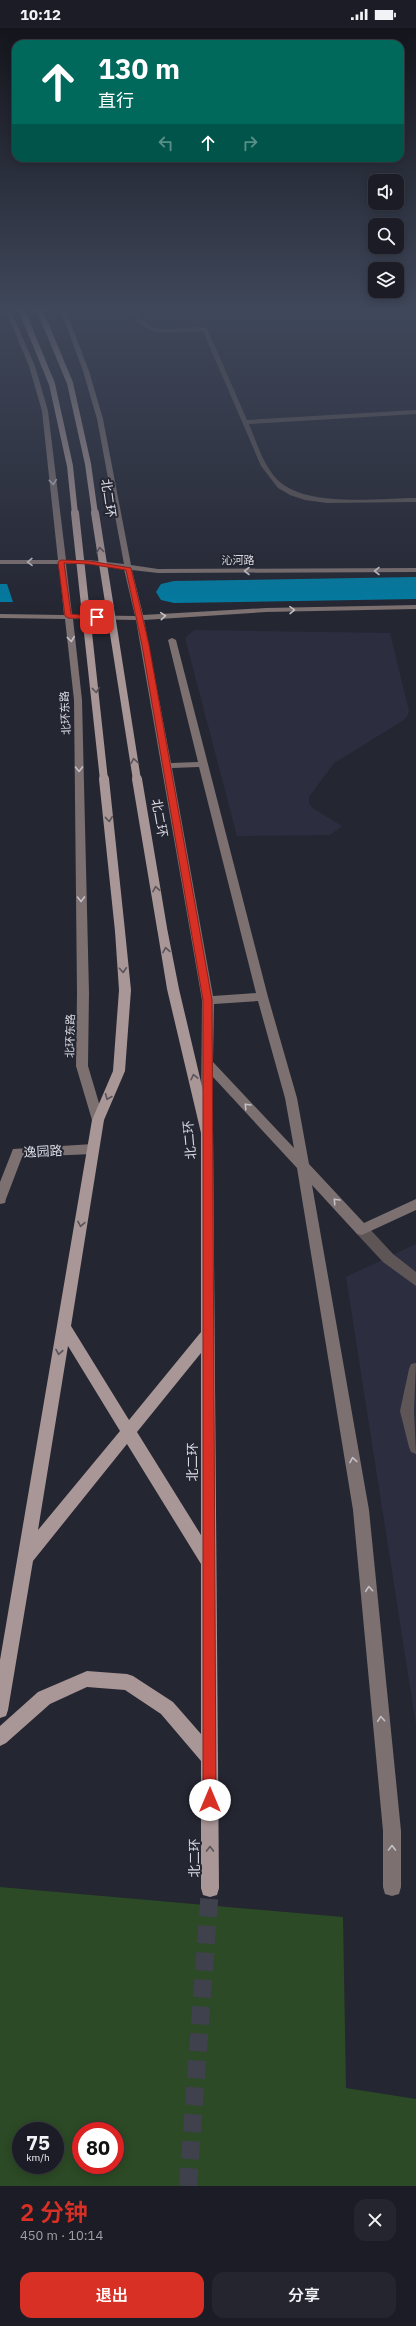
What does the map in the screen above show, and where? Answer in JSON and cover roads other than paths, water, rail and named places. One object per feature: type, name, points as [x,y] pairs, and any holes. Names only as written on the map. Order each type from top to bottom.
[{"type":"highway","points":[[0,1710],[98,1120],[118,1071],[125,990],[70,466],[58,412]]},
{"type":"highway","name":"北二环","points":[[77,412],[88,464],[111,624],[173,989],[207,1133],[210,1888]]},
{"type":"highway","points":[[63,1326],[209,1562]]},
{"type":"highway","points":[[24,1560],[208,1334]]},
{"type":"highway","points":[[0,1737],[44,1698],[87,1679],[127,1682],[167,1708],[209,1757]]},
{"type":"main road","name":"北环东路","points":[[45,412],[61,562],[78,700],[83,993],[82,1066],[98,1120]]},
{"type":"main road","points":[[98,412],[128,568],[140,618],[208,1000],[209,1064],[207,1133]]},
{"type":"main road","name":"沁河路","points":[[0,562],[89,562],[158,571],[416,570]]},
{"type":"main road","points":[[0,616],[140,618],[266,610],[416,607]]},
{"type":"main road","points":[[172,640],[262,998],[291,1098],[361,1510],[392,1832],[392,1887]]},
{"type":"main road","points":[[167,766],[203,764]]},
{"type":"main road","points":[[208,1000],[262,998]]},
{"type":"main road","points":[[209,1064],[362,1230],[416,1204]]},
{"type":"main road","name":"逸园路","points":[[0,1198],[17,1152],[94,1149]]},
{"type":"lane","points":[[241,412],[272,481],[291,494],[313,501],[327,502],[416,500]]},
{"type":"lane","points":[[245,422],[416,412]]},
{"type":"lane","points":[[362,1230],[388,1258],[416,1280]]},
{"type":"lane","points":[[416,1369],[407,1411],[416,1447]]},
{"type":"water","points":[[416,581],[416,596],[277,599],[272,582]]},
{"type":"water","points":[[0,584],[7,584],[13,602],[0,602]]},
{"type":"waterway","points":[[174,592],[416,588]]},
{"type":"tunnel","points":[[188,2186],[210,1888]]}]
